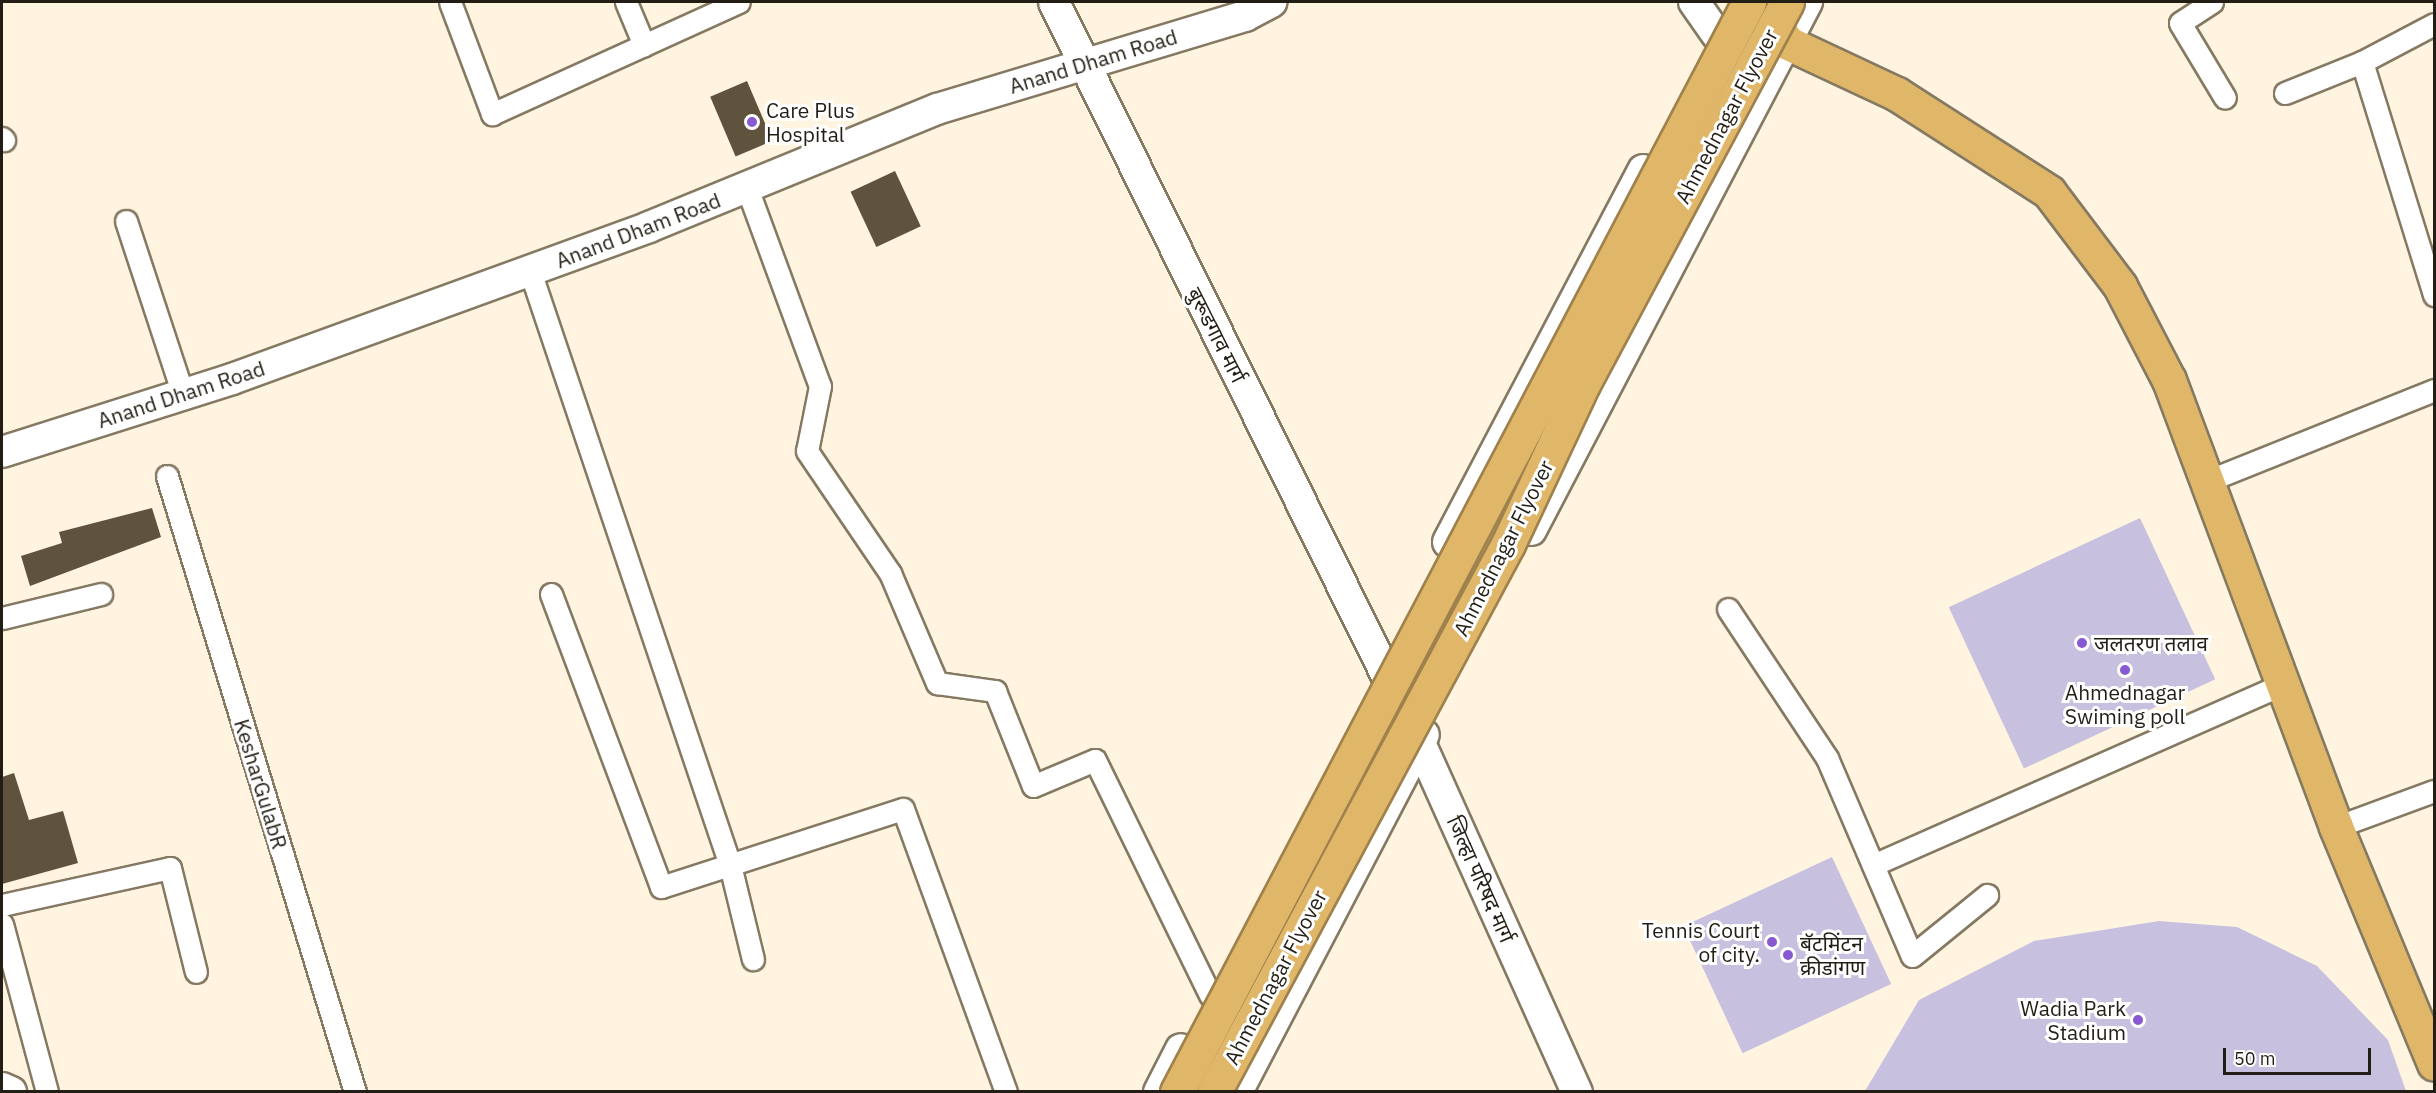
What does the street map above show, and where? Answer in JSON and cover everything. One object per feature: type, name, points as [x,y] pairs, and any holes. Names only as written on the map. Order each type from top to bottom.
[{"type":"highway","name":"Ahmednagar Flyover","points":[[1177,1092],[1749,2]]},
{"type":"highway","points":[[1758,2],[1788,43],[1897,94],[2049,192],[2120,286],[2169,380],[2336,827],[2434,1064]]},
{"type":"highway","name":"Ahmednagar Flyover","points":[[1214,1092],[1508,544],[1583,384],[1800,3]]},
{"type":"street","points":[[450,2],[492,114],[739,2]]},
{"type":"street","points":[[626,2],[644,45]]},
{"type":"street","name":"बुरूडगाव मार्ग","points":[[1054,2],[1383,668]]},
{"type":"street","name":"Anand Dham Road","points":[[2,452],[183,394],[530,271],[747,188],[937,110],[1084,63],[1245,16],[1271,2]]},
{"type":"street","points":[[1694,2],[1716,34]]},
{"type":"street","points":[[1159,1092],[1734,2]]},
{"type":"street","points":[[2212,2],[2181,23],[2225,98]]},
{"type":"street","points":[[1237,1092],[1788,43],[1800,3]]},
{"type":"street","points":[[2284,93],[2362,62],[2434,24]]},
{"type":"street","points":[[2362,62],[2427,244],[2434,295]]},
{"type":"street","points":[[747,188],[820,386],[807,451],[890,573],[937,683],[995,691],[1033,786],[1095,760],[1210,994]]},
{"type":"street","points":[[126,221],[183,394]]},
{"type":"street","points":[[530,271],[730,864],[753,959]]},
{"type":"street","points":[[2207,481],[2434,390]]},
{"type":"street","name":"KesharGulabR","points":[[167,476],[355,1092]]},
{"type":"street","points":[[2,618],[100,594]]},
{"type":"street","points":[[551,594],[661,887],[903,809],[1006,1092]]},
{"type":"street","points":[[1728,609],[1827,758],[1912,956],[1987,896]]},
{"type":"street","name":"जिल्हा परिषद मार्ग","points":[[1383,668],[1420,743],[1576,1092]]},
{"type":"street","points":[[1873,865],[2283,684]]},
{"type":"street","points":[[2336,827],[2434,791]]},
{"type":"street","points":[[2,904],[170,868],[196,972]]},
{"type":"street","points":[[2,924],[47,1092]]},
{"type":"street","points":[[2,1088],[11,1092]]},
{"type":"shaded area","name":"जलतरण तलाव","points":[[2140,518],[2215,679],[2024,768],[1949,607]]},
{"type":"shaded area","name":"बॅटमिंटन क्रीडांगण","points":[[1832,857],[1891,984],[1743,1053],[1683,926]]},
{"type":"shaded area","name":"Wadia Park Stadium","points":[[2159,921],[2237,927],[2317,966],[2388,1040],[2406,1091],[1865,1091],[1919,1000],[2034,941]]},
{"type":"building","points":[[747,81],[772,141],[736,156],[710,97]]},
{"type":"building","points":[[895,171],[921,226],[876,247],[851,192]]},
{"type":"building","points":[[152,508],[161,537],[30,586],[21,556],[62,543],[59,532]]},
{"type":"building","points":[[14,773],[29,820],[63,811],[78,863],[2,884],[2,777]]},
{"type":"place","name":"Care Plus Hospital","points":[[752,122]]},
{"type":"place","name":"जलतरण तलाव","points":[[2082,643]]},
{"type":"place","name":"Ahmednagar Swiming poll","points":[[2125,670]]},
{"type":"place","name":"Tennis Court of city.","points":[[1772,942]]},
{"type":"place","name":"बॅटमिंटन क्रीडांगण","points":[[1788,955]]},
{"type":"place","name":"Wadia Park Stadium","points":[[2138,1020]]}]
